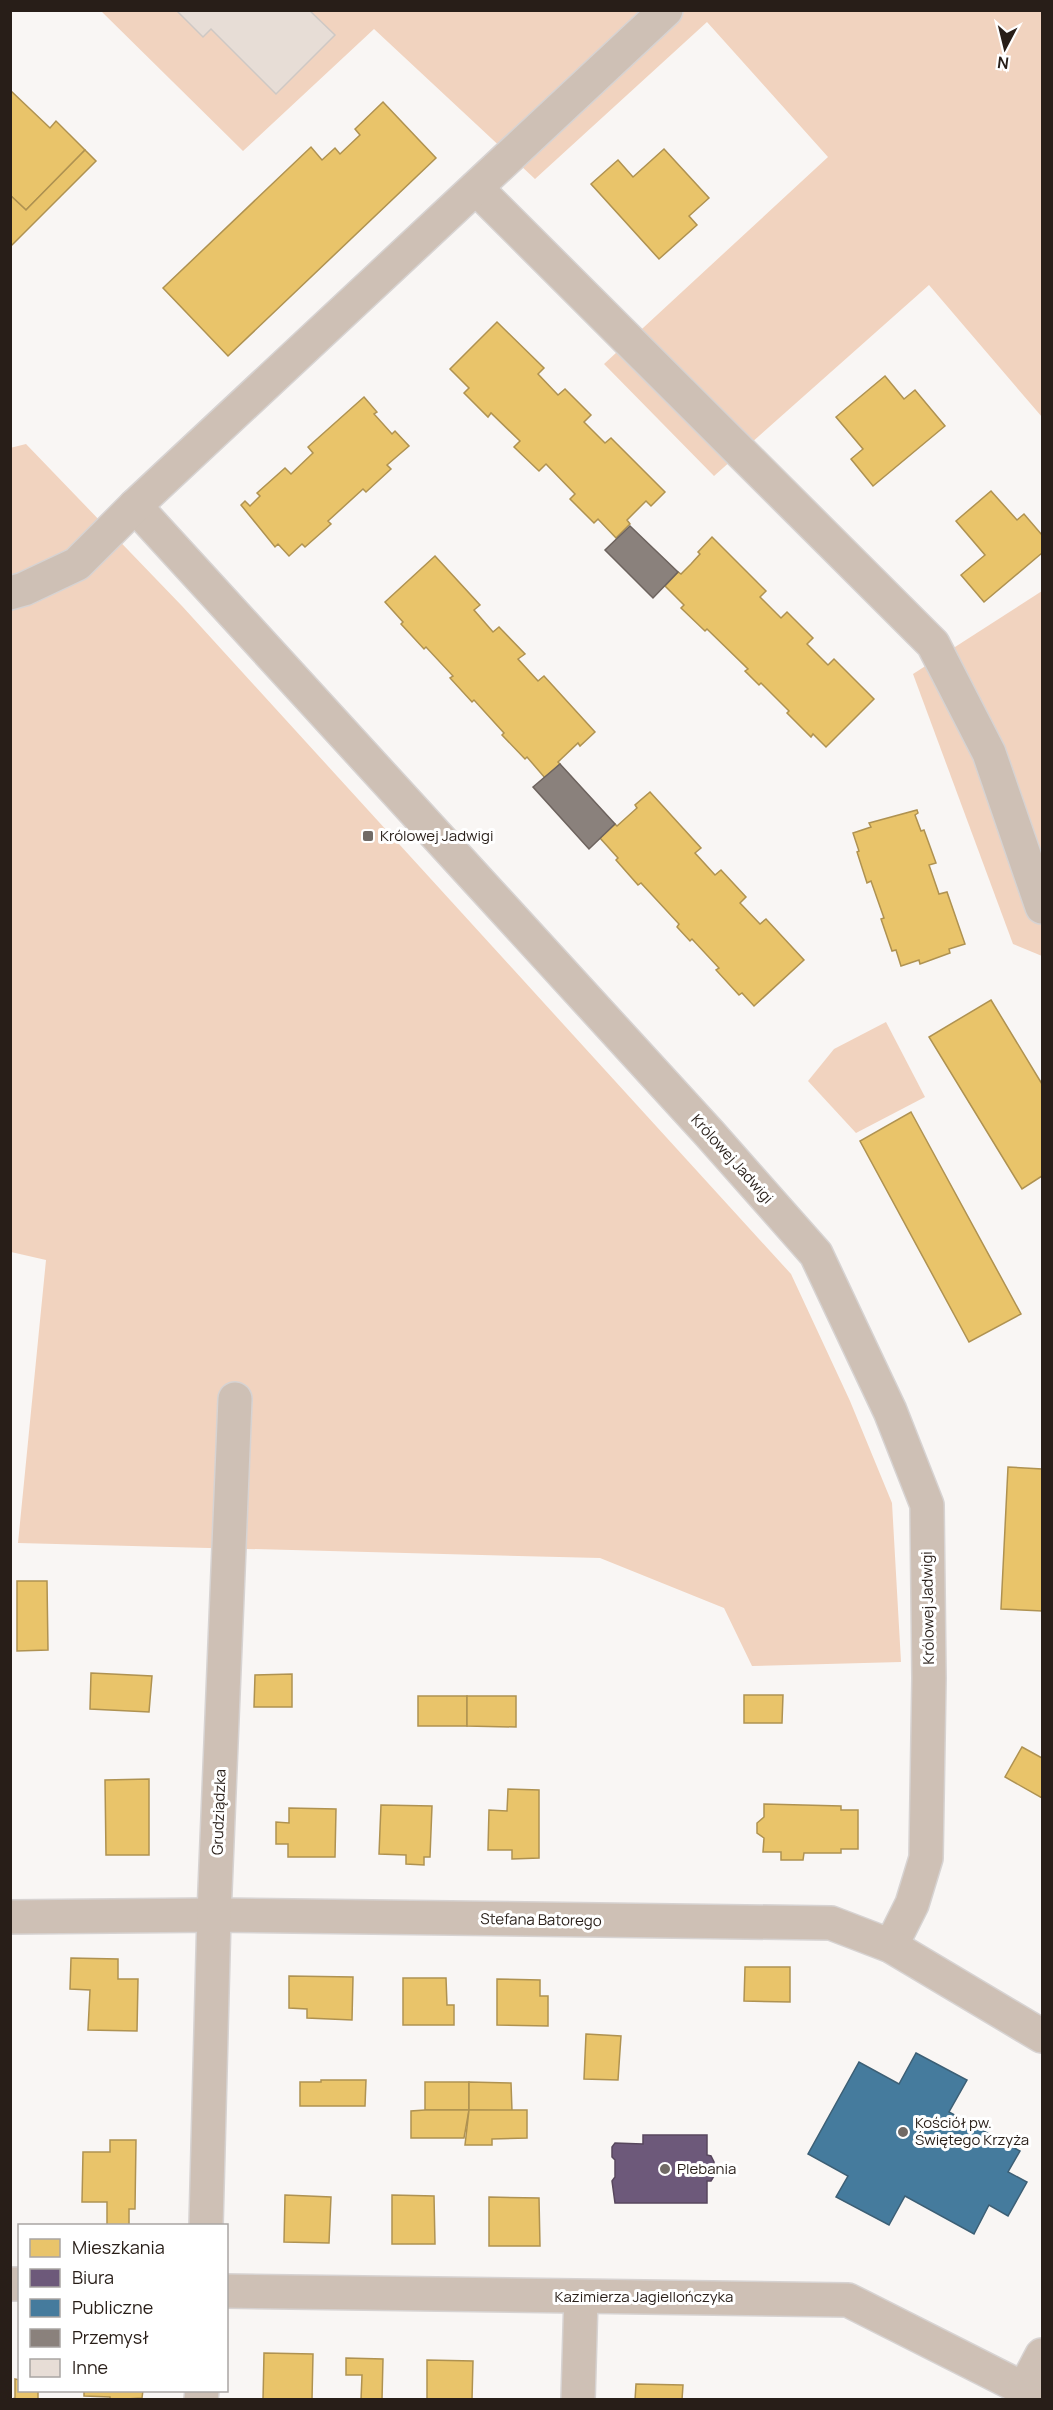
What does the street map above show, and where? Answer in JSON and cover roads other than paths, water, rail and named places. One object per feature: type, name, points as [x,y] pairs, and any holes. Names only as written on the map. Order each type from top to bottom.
[{"type":"street","points":[[10,593],[24,589],[77,564],[135,506],[666,10]]},
{"type":"street","points":[[476,188],[933,644],[989,753],[1042,907]]},
{"type":"street","name":"Królowej Jadwigi","points":[[135,506],[709,1133],[816,1254],[890,1411],[927,1505],[929,1678],[926,1858],[912,1904],[891,1946]]},
{"type":"street","name":"Grudziądzka","points":[[206,2224],[214,1915],[235,1399]]},
{"type":"street","name":"Stefana Batorego","points":[[10,1917],[214,1915],[831,1923],[891,1946],[1042,2036]]},
{"type":"street","name":"Kazimierza Jagiellończyka","points":[[228,2291],[848,2300],[1031,2394]]},
{"type":"street","points":[[578,2400],[581,2297]]},
{"type":"street","points":[[1031,2394],[1042,2355]]},
{"type":"place","name":"Królowej Jadwigi","points":[[368,836]]},
{"type":"place","name":"Kościół pw. Świętego Krzyża","points":[[903,2132]]},
{"type":"place","name":"Plebania","points":[[665,2169]]}]
